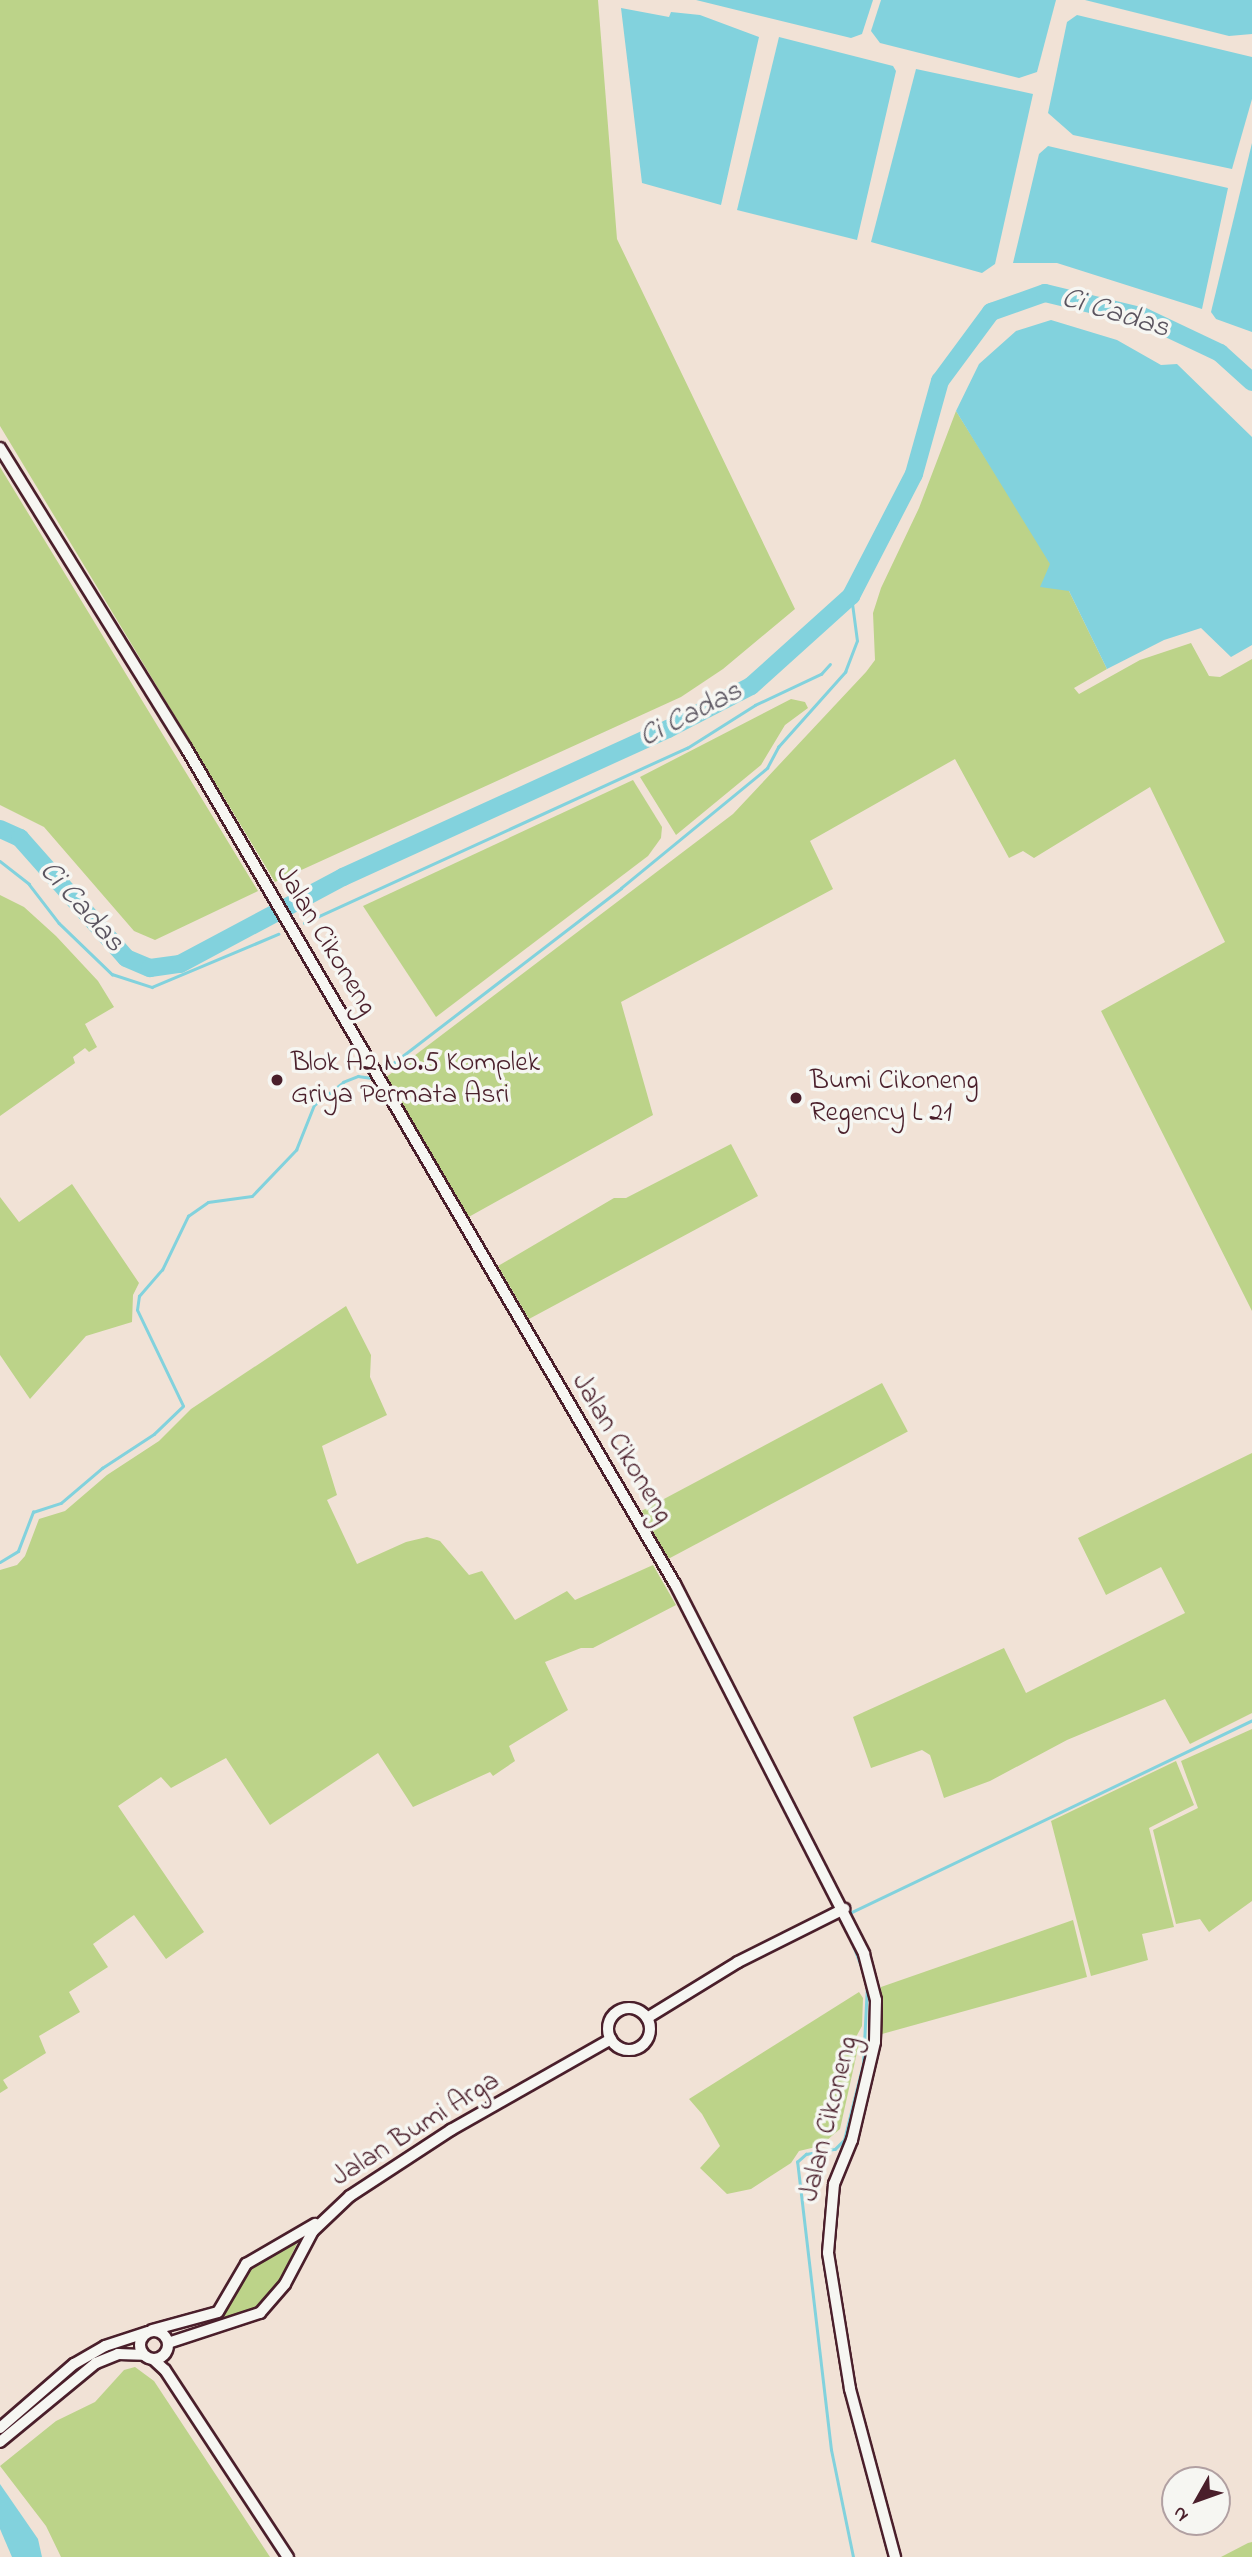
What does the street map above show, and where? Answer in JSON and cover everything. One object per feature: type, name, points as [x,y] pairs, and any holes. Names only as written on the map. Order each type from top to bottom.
[{"type":"street","name":"Jalan Cikoneng","points":[[0,447],[272,896],[675,1584],[844,1909],[870,1972],[877,2013],[861,2110],[834,2185],[828,2253],[850,2389],[895,2557]]},
{"type":"street","points":[[647,2018],[738,1962],[844,1909]]},
{"type":"street","points":[[633,2008],[647,2018],[650,2034],[637,2049],[624,2050],[611,2039],[610,2020],[620,2010],[633,2008]]},
{"type":"street","name":"Jalan Bumi Arga","points":[[148,2357],[167,2348],[177,2337],[260,2313],[275,2299],[323,2218],[418,2150],[611,2039]]},
{"type":"street","points":[[0,2428],[74,2364],[105,2346],[218,2312],[246,2264],[301,2234],[323,2218]]},
{"type":"street","points":[[150,2331],[161,2332],[167,2348],[165,2370]]},
{"type":"street","points":[[150,2331],[139,2342],[148,2357],[165,2370],[288,2557]]},
{"type":"street","points":[[0,2442],[96,2363],[118,2354],[148,2357]]},
{"type":"green space","points":[[0,0],[598,0],[617,239],[795,609],[723,669],[681,697],[275,882],[0,426]]},
{"type":"green space","points":[[956,411],[1069,591],[1107,669],[1074,688],[1079,694],[1140,660],[1191,643],[1209,676],[1220,677],[1252,659],[1252,1311],[1101,1011],[1225,942],[1150,787],[1034,858],[1023,851],[1009,858],[955,759],[810,841],[833,889],[621,1002],[653,1115],[465,1219],[385,1078],[733,814],[866,672],[875,660],[873,613],[881,588],[919,508]]},
{"type":"green space","points":[[0,467],[258,891],[155,940],[134,931],[44,827],[0,805]]},
{"type":"green space","points":[[791,699],[805,702],[808,708],[785,725],[761,765],[676,835],[640,777]]},
{"type":"green space","points":[[633,780],[662,827],[661,838],[648,856],[436,1017],[363,906]]},
{"type":"green space","points":[[0,895],[24,907],[56,936],[98,981],[114,1007],[85,1024],[97,1047],[89,1052],[85,1048],[73,1057],[75,1063],[0,1116]]},
{"type":"green space","points":[[731,1144],[758,1196],[529,1319],[498,1266],[614,1198],[626,1198]]},
{"type":"green space","points":[[72,1184],[139,1283],[133,1295],[132,1322],[86,1336],[30,1399],[0,1355],[0,1197],[19,1222]]},
{"type":"green space","points":[[346,1306],[371,1355],[370,1377],[387,1415],[322,1446],[337,1495],[327,1500],[357,1564],[406,1542],[427,1537],[440,1541],[469,1575],[482,1571],[515,1620],[567,1591],[575,1600],[653,1565],[676,1605],[593,1648],[581,1648],[545,1662],[568,1710],[509,1746],[515,1761],[493,1776],[490,1772],[413,1807],[378,1753],[270,1825],[226,1758],[171,1788],[161,1777],[118,1806],[204,1932],[166,1959],[134,1915],[93,1944],[108,1967],[69,1992],[80,2012],[39,2036],[46,2053],[3,2080],[8,2088],[0,2093],[0,1570],[17,1565],[25,1556],[39,1519],[65,1511],[107,1475],[159,1441],[191,1409]]},
{"type":"green space","points":[[882,1383],[908,1432],[668,1559],[642,1511]]},
{"type":"green space","points":[[1252,1453],[1252,1713],[1190,1744],[1165,1699],[1067,1740],[990,1781],[944,1798],[930,1755],[922,1750],[871,1768],[853,1717],[1004,1648],[1026,1693],[1185,1613],[1161,1567],[1106,1595],[1078,1538]]},
{"type":"green space","points":[[1252,1729],[1252,1901],[1209,1932],[1200,1919],[1176,1924],[1153,1830],[1198,1808],[1181,1761]]},
{"type":"green space","points":[[1176,1761],[1194,1805],[1149,1828],[1174,1927],[1142,1934],[1148,1960],[1091,1976],[1051,1821]]},
{"type":"green space","points":[[1073,1920],[1087,1977],[882,2034],[881,1987]]},
{"type":"green space","points":[[859,1992],[863,1998],[862,2026],[856,2037],[860,2039],[840,2129],[820,2146],[799,2151],[791,2163],[751,2189],[727,2194],[700,2168],[720,2146],[702,2114],[689,2099]]},
{"type":"green space","points":[[299,2239],[279,2282],[260,2305],[236,2316],[166,2331],[220,2316],[247,2269]]},
{"type":"green space","points":[[128,2343],[85,2365],[0,2438],[84,2363]]},
{"type":"green space","points":[[135,2367],[154,2381],[270,2557],[61,2557],[46,2526],[0,2466],[56,2421],[95,2402],[124,2370]]},
{"type":"green space","points":[[1252,2542],[1252,2557],[1221,2557],[1248,2543]]},
{"type":"water","points":[[696,0],[873,0],[862,34],[851,38]]},
{"type":"water","points":[[881,0],[1056,0],[1037,72],[1019,78],[880,43],[871,31]]},
{"type":"water","points":[[1085,0],[1252,0],[1252,34],[1229,36]]},
{"type":"water","points":[[621,8],[669,17],[671,12],[700,15],[759,37],[721,205],[642,183]]},
{"type":"water","points":[[1077,15],[1252,57],[1252,99],[1232,169],[1073,135],[1048,113],[1067,22]]},
{"type":"water","points":[[779,37],[893,66],[896,71],[857,240],[737,210]]},
{"type":"water","points":[[916,69],[1033,94],[995,264],[982,273],[871,242]]},
{"type":"water","points":[[1252,143],[1252,332],[1216,319],[1211,312]]},
{"type":"water","points":[[1048,146],[1228,188],[1202,309],[1057,263],[1013,263],[1039,154]]},
{"type":"water","points":[[1051,320],[1117,340],[1161,365],[1177,364],[1252,437],[1252,645],[1231,657],[1201,628],[1164,640],[1107,669],[1069,591],[1040,587],[1050,564],[956,411],[979,364],[1016,331]]},
{"type":"water","points":[[0,2484],[38,2539],[42,2557],[12,2557],[0,2529]]},
{"type":"waterway","name":"Ci Cadas","points":[[0,829],[20,838],[126,958],[150,968],[180,964],[343,877],[668,729],[751,686],[851,596],[914,474],[940,381],[991,312],[1045,293],[1144,317],[1220,353],[1252,382]]},
{"type":"waterway","points":[[379,1074],[621,888],[767,768],[778,747],[845,672],[857,641],[851,596]]},
{"type":"waterway","points":[[304,923],[687,748],[755,705],[821,674],[830,664]]},
{"type":"waterway","points":[[0,861],[29,884],[59,923],[112,974],[152,987],[278,934]]},
{"type":"waterway","points":[[0,1562],[18,1551],[33,1512],[61,1503],[102,1468],[154,1434],[183,1406],[137,1310],[139,1296],[162,1270],[188,1216],[208,1202],[252,1196],[296,1150],[314,1105],[343,1082],[358,1076],[373,1078]]},
{"type":"waterway","points":[[852,1912],[1252,1720]]},
{"type":"waterway","points":[[843,1918],[864,1973]]},
{"type":"waterway","points":[[853,2557],[831,2450],[797,2162],[806,2154],[835,2149],[844,2140],[863,2064],[867,1986]]},
{"type":"place","name":"Blok A2 No.5 Komplek Griya Permata Asri","points":[[277,1080]]},
{"type":"place","name":"Bumi Cikoneng Regency L 21","points":[[796,1098]]}]
